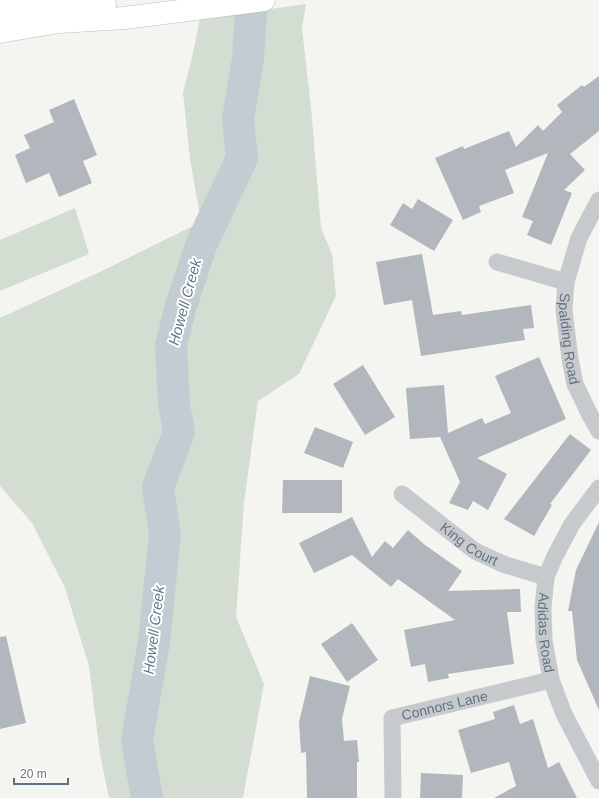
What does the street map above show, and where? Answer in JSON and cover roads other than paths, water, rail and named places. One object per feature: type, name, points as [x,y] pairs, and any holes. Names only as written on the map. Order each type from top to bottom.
[{"type":"street","points":[[0,10],[58,6],[124,5],[162,0]]},
{"type":"street","points":[[0,32],[59,22],[124,18],[260,1]]},
{"type":"street","name":"Spalding Road","points":[[599,200],[579,238],[566,282],[564,310],[570,359],[575,384],[599,431]]},
{"type":"street","points":[[497,262],[566,282]]},
{"type":"street","name":"Adidas Road","points":[[599,488],[572,524],[555,556],[546,577],[543,608],[544,640],[551,680],[564,714],[599,782]]},
{"type":"street","name":"King Court","points":[[402,494],[475,551],[503,564],[546,577]]},
{"type":"street","name":"Connors Lane","points":[[393,798],[392,718],[551,680]]},
{"type":"waterway","name":"Howell Creek","points":[[147,798],[137,740],[154,642],[165,534],[158,487],[179,432],[174,404],[171,346],[180,309],[202,243],[242,158],[238,119],[248,58],[252,0]]}]
